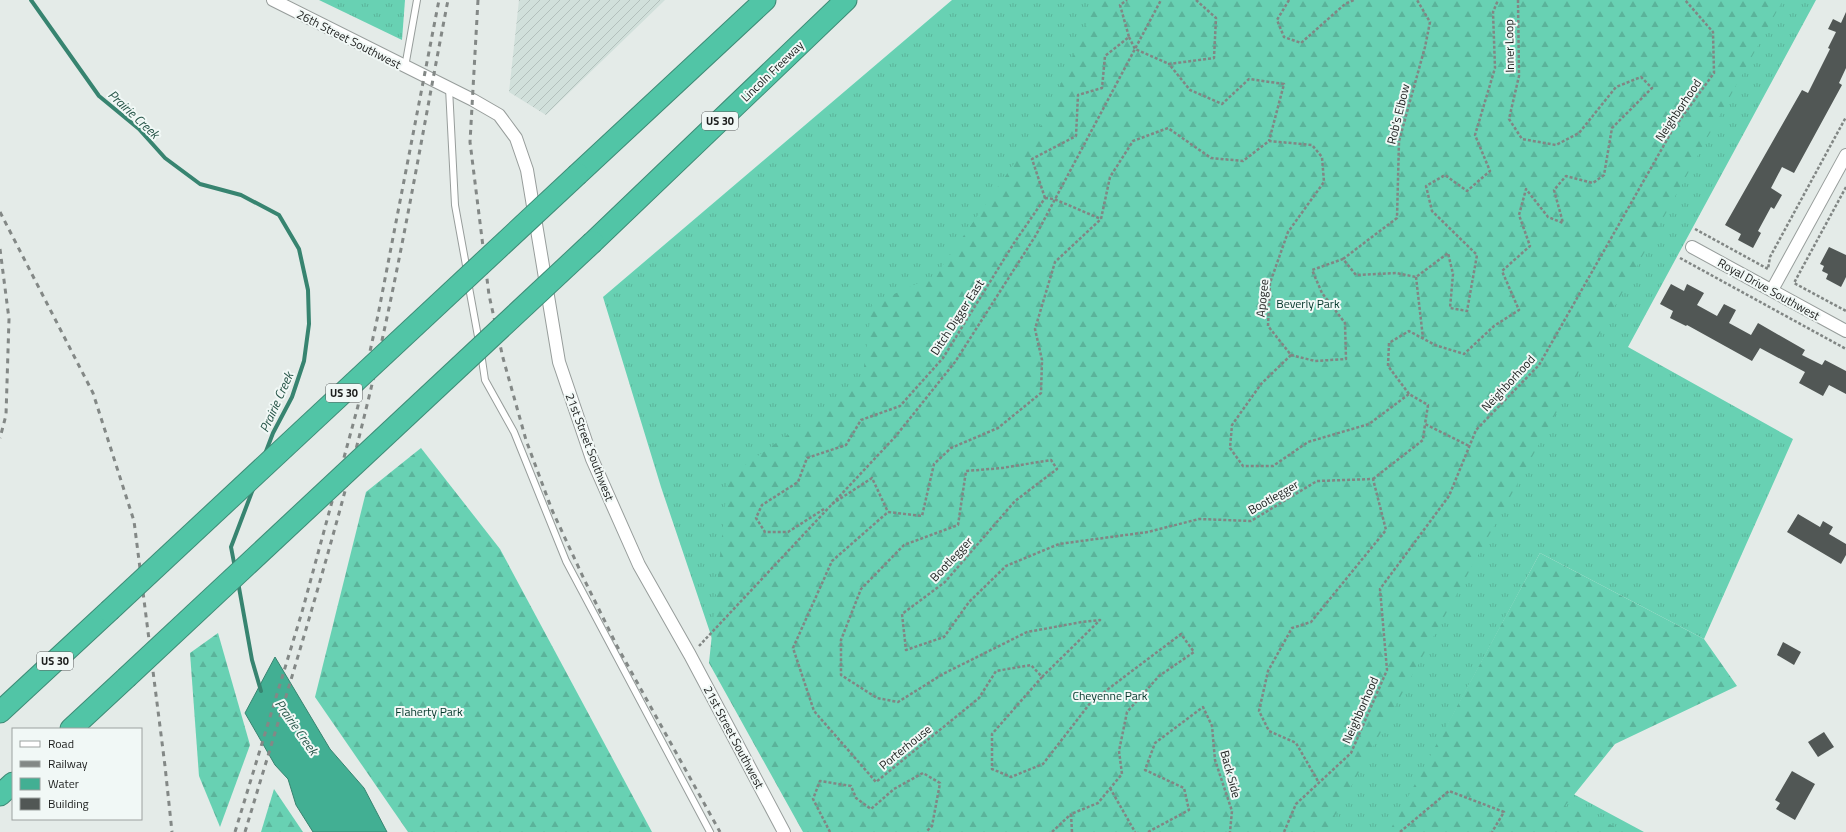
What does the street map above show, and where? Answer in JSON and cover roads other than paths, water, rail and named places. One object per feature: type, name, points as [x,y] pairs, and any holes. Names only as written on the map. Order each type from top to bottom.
[{"type":"highway","name":"US 30","points":[[0,712],[765,0]]},
{"type":"highway","name":"Lincoln Freeway","points":[[72,728],[594,242],[846,0]]},
{"type":"highway","points":[[0,795],[12,784]]},
{"type":"street","name":"26th Street Southwest","points":[[273,0],[425,77]]},
{"type":"street","name":"21st Street Southwest","points":[[425,77],[499,115],[516,138],[527,170],[542,265],[562,369],[592,459],[639,565],[690,655],[784,832]]},
{"type":"street","points":[[1772,290],[1846,155]]},
{"type":"street","name":"Royal Drive Southwest","points":[[1692,247],[1846,331]]},
{"type":"lane","points":[[405,67],[417,0]]},
{"type":"lane","points":[[449,88],[455,206],[485,380],[514,432],[566,561],[710,832]]},
{"type":"water","points":[[275,657],[330,749],[364,788],[387,832],[313,832],[296,805],[288,779],[275,765],[245,713]]},
{"type":"waterway","name":"Prairie Creek","points":[[31,0],[99,96],[139,129],[165,158],[200,184],[241,195],[279,215],[299,249],[308,290],[309,324],[304,361],[292,397],[273,433],[265,454]]},
{"type":"waterway","name":"Prairie Creek","points":[[235,568],[231,547],[253,489]]},
{"type":"waterway","name":"Prairie Creek","points":[[238,582],[252,660],[261,691]]},
{"type":"railway","points":[[235,832],[302,612],[358,406],[378,315],[439,0]]},
{"type":"railway","points":[[245,832],[325,563],[368,401],[401,251],[448,0]]},
{"type":"railway","points":[[478,0],[470,142],[489,295],[503,358],[526,440],[552,510],[617,646],[720,832]]},
{"type":"railway","points":[[0,212],[93,393],[134,521],[172,832]]},
{"type":"railway","points":[[0,249],[9,319],[6,415],[0,438]]},
{"type":"park label","name":"Beverly Park","points":[[1308,303]]},
{"type":"park label","name":"Cheyenne Park","points":[[1110,695]]},
{"type":"park label","name":"Flaherty Park","points":[[429,711]]}]
